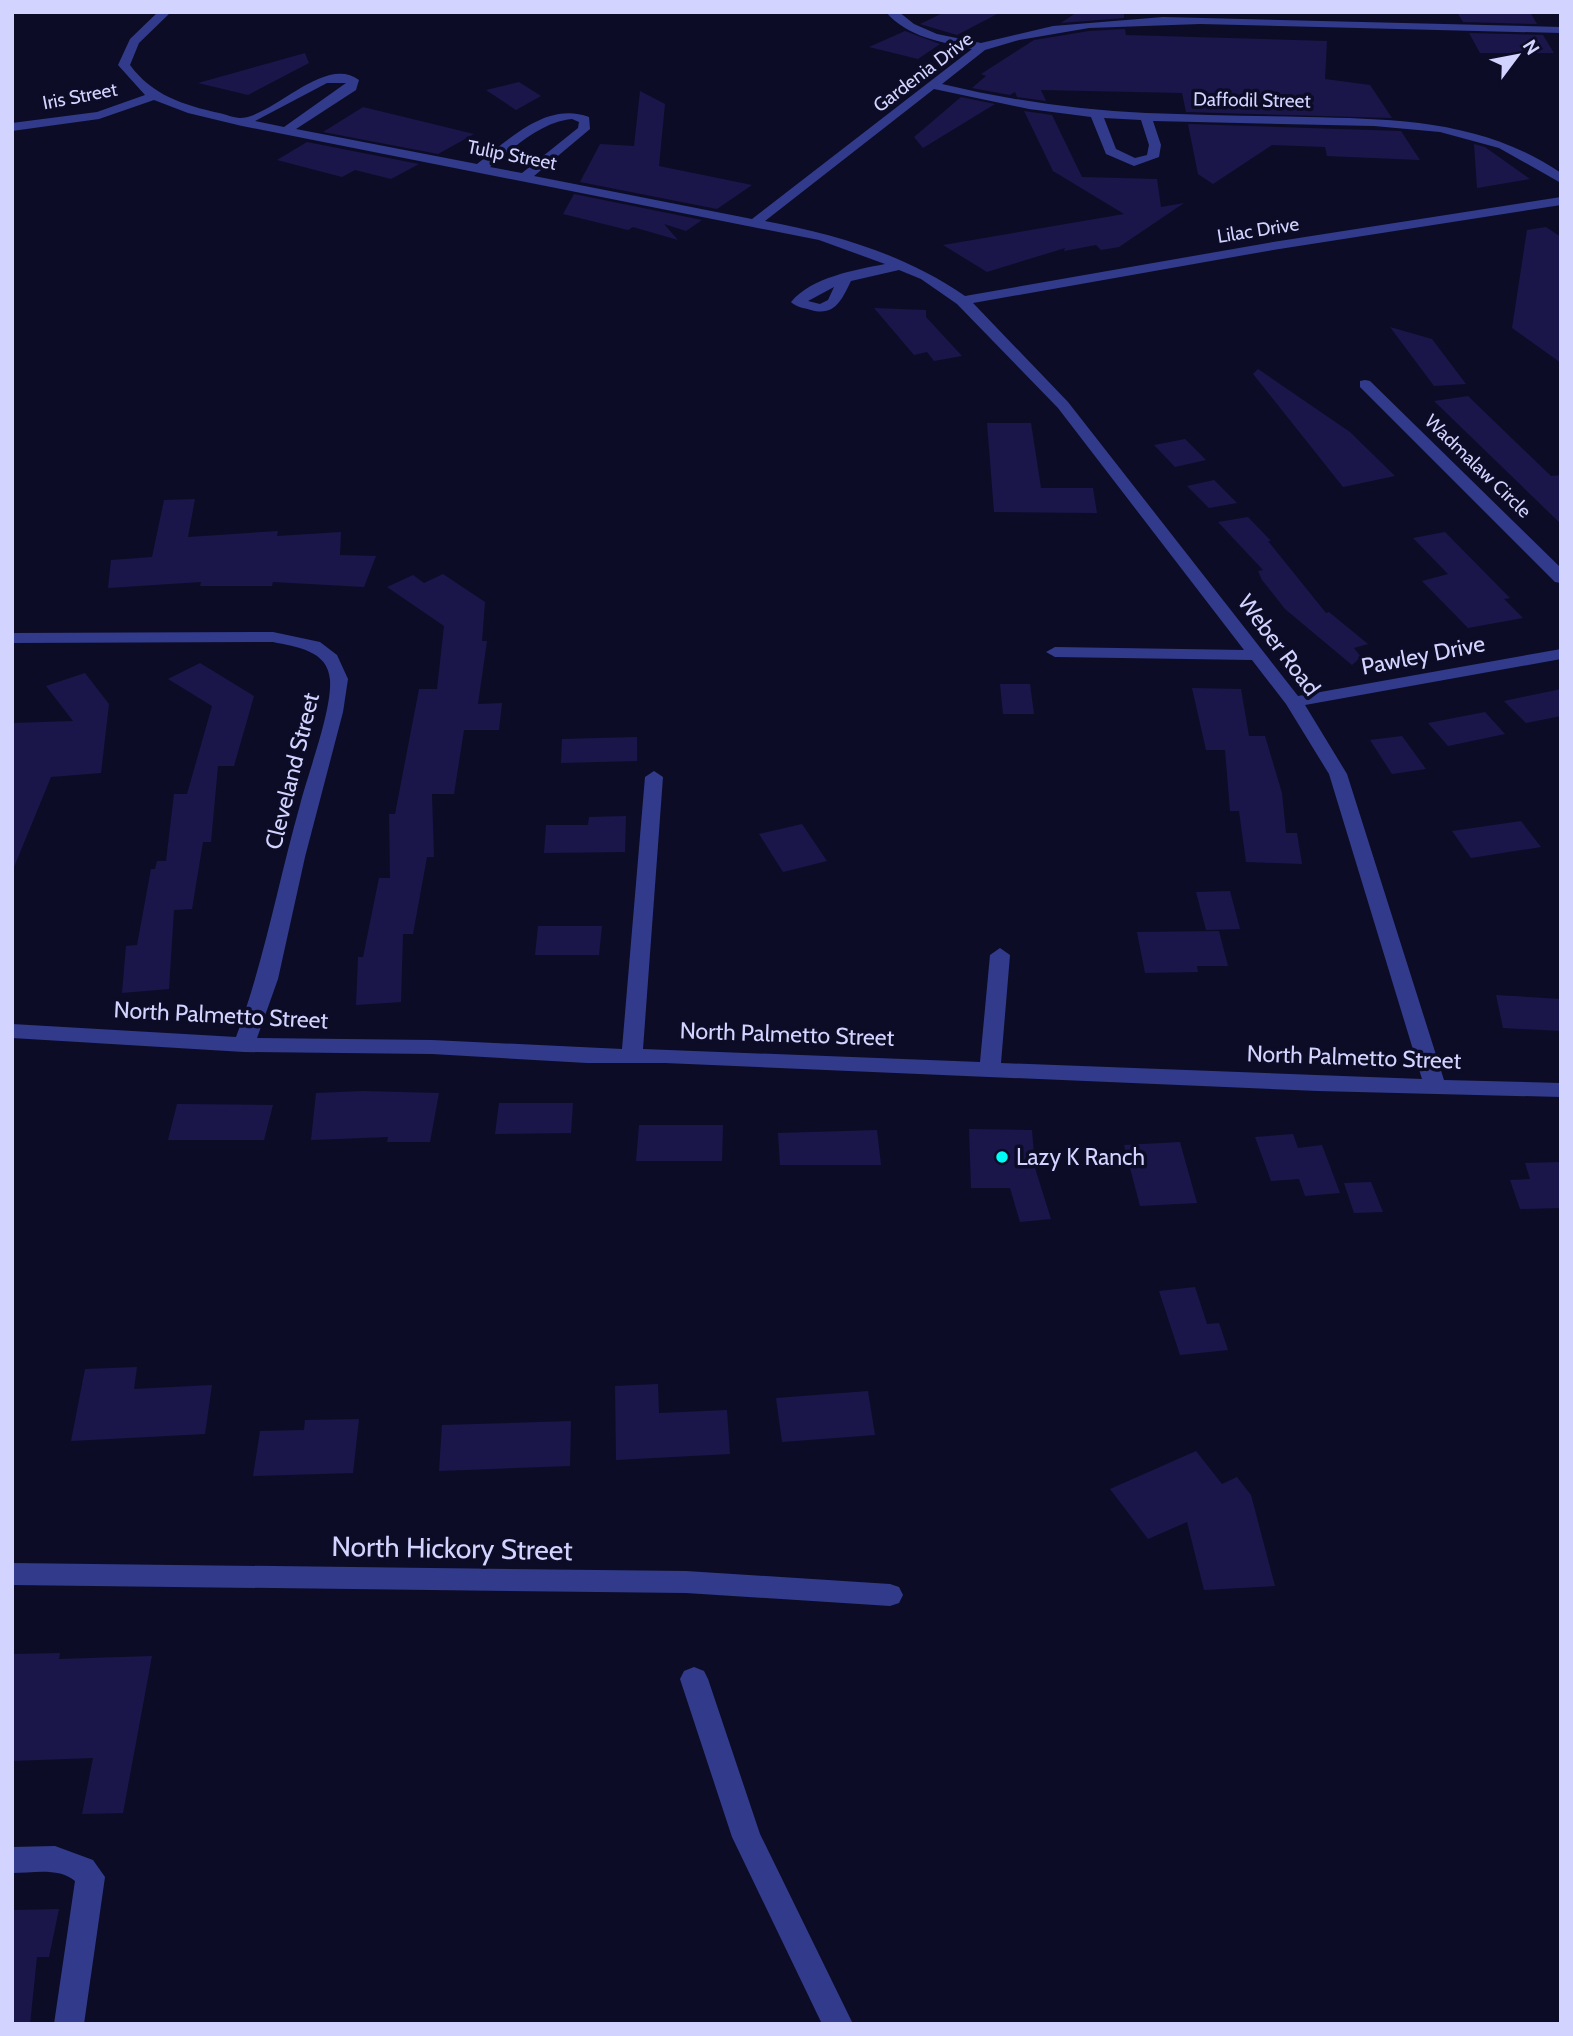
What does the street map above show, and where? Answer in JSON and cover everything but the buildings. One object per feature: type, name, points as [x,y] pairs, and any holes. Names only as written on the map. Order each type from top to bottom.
[{"type":"street","name":"Tulip Street","points":[[165,12],[142,31],[130,47],[124,65],[139,86],[153,96],[182,107],[242,122],[756,222],[850,244],[904,265],[962,301]]},
{"type":"street","points":[[892,12],[909,26],[928,34],[981,47]]},
{"type":"street","name":"Gardenia Drive","points":[[756,222],[981,47],[1013,36],[1074,24],[1126,22],[1237,21],[1561,30]]},
{"type":"street","points":[[242,122],[275,108],[325,79],[353,80],[352,87],[298,120],[288,130]]},
{"type":"street","name":"Daffodil Street","points":[[932,85],[1051,110],[1096,115],[1369,122],[1443,128],[1474,134],[1511,147],[1561,179]]},
{"type":"street","name":"Iris Street","points":[[12,127],[99,115],[153,96]]},
{"type":"street","points":[[480,168],[548,119],[573,115],[585,120],[584,128],[525,177]]},
{"type":"street","points":[[1096,115],[1111,151],[1134,162],[1153,158],[1155,145],[1146,117]]},
{"type":"street","name":"Lilac Drive","points":[[962,301],[1246,251],[1561,201]]},
{"type":"street","points":[[844,280],[904,265]]},
{"type":"street","name":"Weber Road","points":[[962,301],[1063,405],[1259,655],[1294,702],[1338,774],[1435,1087]]},
{"type":"street","name":"Wadmalaw Circle","points":[[1365,384],[1561,578]]},
{"type":"street","name":"Cleveland Street","points":[[12,638],[274,637],[314,646],[334,664],[339,679],[334,712],[295,857],[268,979],[244,1045]]},
{"type":"street","points":[[1055,653],[1259,655]]},
{"type":"street","name":"Pawley Drive","points":[[1294,702],[1561,654]]},
{"type":"street","points":[[632,1056],[654,777]]},
{"type":"street","points":[[990,1071],[1000,955]]},
{"type":"street","name":"North Palmetto Street","points":[[12,1031],[244,1045],[432,1046],[519,1054],[889,1064],[990,1071],[1561,1090]]},
{"type":"street","name":"North Hickory Street","points":[[12,1574],[686,1583],[890,1595]]},
{"type":"street","points":[[694,1679],[746,1837],[838,2024]]},
{"type":"street","points":[[12,1860],[70,1861],[85,1869],[90,1877],[69,2024]]},
{"type":"place","name":"Lazy K Ranch","points":[[1002,1157]]}]
